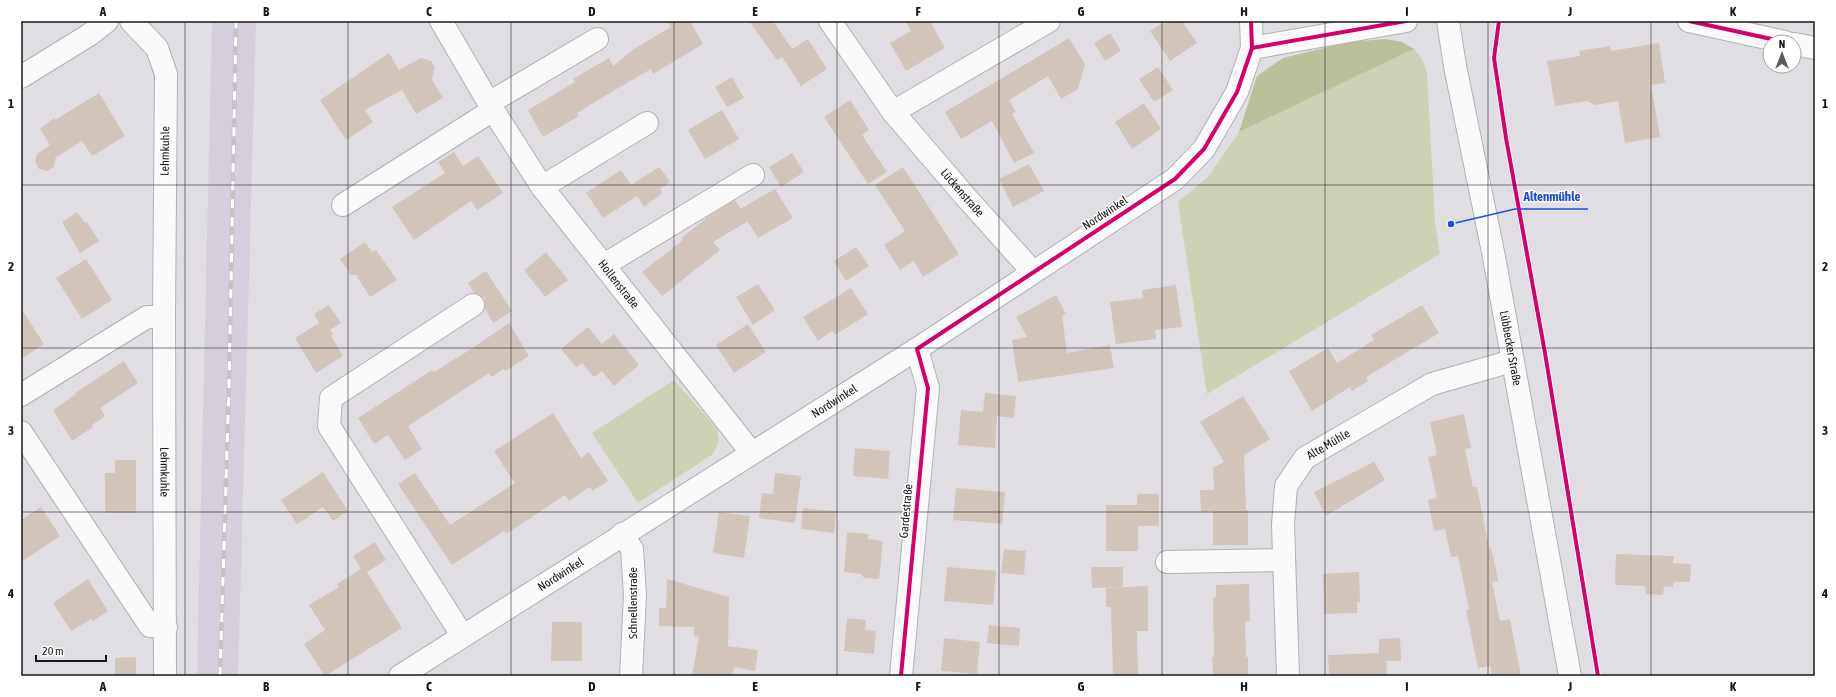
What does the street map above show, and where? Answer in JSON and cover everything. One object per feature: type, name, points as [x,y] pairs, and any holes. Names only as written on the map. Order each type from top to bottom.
[{"type":"street","points":[[21,77],[89,35],[108,21]]},
{"type":"street","name":"Lehmkuhle","points":[[131,21],[157,48],[166,74],[164,317],[165,676]]},
{"type":"street","name":"Hollenstraße","points":[[441,21],[491,106],[542,187],[752,452]]},
{"type":"street","name":"Lückenstraße","points":[[830,21],[893,112],[1032,272]]},
{"type":"street","points":[[893,112],[1050,21]]},
{"type":"street","points":[[1251,21],[1252,48],[1406,21]]},
{"type":"street","name":"Lübbecker Straße","points":[[1448,21],[1455,66],[1490,236],[1570,676]]},
{"type":"street","points":[[1689,21],[1762,37]]},
{"type":"street","points":[[343,205],[491,106],[597,39]]},
{"type":"street","points":[[1802,46],[1815,48]]},
{"type":"street","name":"Nordwinkel","points":[[400,676],[462,635],[917,349],[1175,179],[1204,149],[1237,92],[1252,48]]},
{"type":"street","points":[[542,187],[647,123]]},
{"type":"street","points":[[604,265],[753,175]]},
{"type":"street","points":[[462,635],[329,426],[331,398],[473,305]]},
{"type":"street","points":[[21,396],[147,317],[164,317]]},
{"type":"street","name":"Gardestraße","points":[[901,676],[928,388],[917,349]]},
{"type":"street","name":"Alte Mühle","points":[[1288,676],[1283,525],[1286,486],[1305,458],[1432,384],[1512,361]]},
{"type":"street","points":[[21,432],[150,626],[166,627]]},
{"type":"street","name":"Schnellenstraße","points":[[622,534],[632,549],[635,595],[631,676]]},
{"type":"street","points":[[1168,562],[1284,560]]},
{"type":"shaded area","points":[[212,21],[256,21],[238,676],[197,676]]},
{"type":"green space","points":[[1386,39],[1402,42],[1414,49],[1239,132],[1257,76],[1283,58],[1349,42]]},
{"type":"green space","points":[[1414,49],[1422,59],[1427,72],[1435,222],[1440,254],[1207,394],[1178,202],[1208,177],[1239,132]]},
{"type":"green space","points":[[674,380],[717,429],[719,442],[713,454],[638,503],[592,433]]},
{"type":"building","points":[[667,21],[690,21],[703,44],[653,74],[651,69],[577,113],[579,116],[543,137],[528,110],[575,82],[573,79],[609,58],[613,66],[634,49],[671,27]]},
{"type":"building","points":[[749,21],[773,21],[792,49],[808,39],[827,69],[801,86],[782,57],[777,60]]},
{"type":"building","points":[[905,21],[930,21],[945,48],[906,71],[890,43],[911,31]]},
{"type":"building","points":[[1166,21],[1182,21],[1197,43],[1170,61],[1150,31]]},
{"type":"building","points":[[1110,33],[1121,51],[1105,61],[1094,43]]},
{"type":"building","points":[[1069,38],[1085,64],[1078,89],[1061,99],[1048,76],[1009,100],[1016,112],[1012,114],[1034,153],[1014,163],[992,121],[961,139],[945,112]]},
{"type":"building","points":[[1659,43],[1665,83],[1651,85],[1660,137],[1625,143],[1618,101],[1595,105],[1587,101],[1555,106],[1547,61],[1580,56],[1579,51],[1610,46],[1611,51]]},
{"type":"building","points":[[389,53],[399,70],[421,58],[431,61],[435,67],[432,80],[443,98],[416,114],[402,90],[365,110],[373,122],[346,140],[320,100]]},
{"type":"building","points":[[1158,67],[1173,90],[1154,102],[1139,79]]},
{"type":"building","points":[[732,77],[744,98],[727,107],[715,87]]},
{"type":"building","points":[[99,93],[125,136],[92,156],[82,141],[57,157],[56,156],[54,167],[47,171],[39,169],[35,162],[37,154],[50,145],[40,129],[54,118],[55,120]]},
{"type":"building","points":[[850,100],[869,130],[862,135],[887,172],[868,184],[824,117]]},
{"type":"building","points":[[1144,103],[1161,129],[1132,149],[1115,122]]},
{"type":"building","points":[[722,110],[739,139],[705,159],[688,130]]},
{"type":"building","points":[[454,152],[463,166],[478,156],[503,193],[477,210],[471,201],[414,240],[392,207],[445,173],[438,162]]},
{"type":"building","points":[[792,153],[804,172],[781,187],[769,167]]},
{"type":"building","points":[[1029,164],[1044,191],[1013,207],[999,179]]},
{"type":"building","points":[[659,167],[670,182],[660,189],[662,193],[644,207],[637,196],[603,218],[586,193],[621,170],[631,185]]},
{"type":"building","points":[[903,167],[959,254],[923,277],[914,261],[900,270],[884,245],[905,231],[875,185]]},
{"type":"building","points":[[775,189],[793,218],[758,238],[740,209]]},
{"type":"building","points":[[735,200],[748,221],[713,242],[720,250],[662,296],[642,272],[683,240],[681,238],[712,214]]},
{"type":"building","points":[[77,212],[85,223],[87,222],[99,241],[80,253],[62,222]]},
{"type":"building","points":[[365,242],[372,252],[376,250],[397,280],[370,297],[356,275],[351,275],[340,259]]},
{"type":"building","points":[[856,247],[869,266],[846,281],[834,261]]},
{"type":"building","points":[[546,252],[568,280],[545,297],[524,270]]},
{"type":"building","points":[[86,259],[112,300],[82,319],[56,278]]},
{"type":"building","points":[[486,271],[512,311],[493,323],[485,309],[484,298],[479,294],[474,293],[468,283]]},
{"type":"building","points":[[758,284],[775,310],[753,325],[736,297]]},
{"type":"building","points":[[1176,285],[1182,327],[1155,330],[1156,339],[1116,344],[1110,302],[1143,298],[1142,290]]},
{"type":"building","points":[[851,288],[868,314],[835,335],[832,331],[818,341],[803,317]]},
{"type":"building","points":[[1056,295],[1066,314],[1062,316],[1067,353],[1110,345],[1114,368],[1018,382],[1012,340],[1027,337],[1016,317]]},
{"type":"building","points":[[329,305],[341,323],[330,330],[333,334],[331,336],[343,356],[316,373],[295,338],[319,323],[314,314]]},
{"type":"building","points":[[1422,305],[1439,333],[1366,377],[1368,381],[1352,391],[1350,387],[1312,411],[1289,371],[1328,348],[1337,363],[1374,340],[1371,335]]},
{"type":"building","points":[[21,308],[44,344],[21,359]]},
{"type":"building","points":[[509,323],[529,356],[505,371],[503,369],[492,377],[489,373],[408,426],[422,449],[405,460],[388,435],[374,444],[358,418],[432,370],[434,372],[471,349]]},
{"type":"building","points":[[748,324],[766,352],[734,373],[716,345]]},
{"type":"building","points":[[588,327],[602,344],[614,334],[639,365],[614,386],[602,371],[594,377],[582,363],[576,367],[561,349]]},
{"type":"building","points":[[124,361],[138,383],[100,408],[105,416],[92,425],[93,427],[72,441],[53,410],[76,394],[75,393]]},
{"type":"building","points":[[985,393],[1016,396],[1014,418],[997,416],[995,448],[958,445],[961,410],[983,412]]},
{"type":"building","points":[[1243,396],[1270,439],[1244,455],[1246,510],[1248,510],[1248,545],[1213,545],[1213,511],[1201,512],[1200,490],[1214,490],[1213,468],[1224,462],[1200,422]]},
{"type":"building","points":[[553,413],[581,458],[589,452],[608,481],[592,491],[590,487],[569,501],[565,495],[506,534],[504,531],[452,565],[398,484],[415,473],[450,525],[515,483],[494,451]]},
{"type":"building","points":[[1464,414],[1471,448],[1465,449],[1473,487],[1477,487],[1489,548],[1491,548],[1496,570],[1498,581],[1492,582],[1500,621],[1510,619],[1521,676],[1492,676],[1490,666],[1478,668],[1466,610],[1469,609],[1458,556],[1451,557],[1445,529],[1434,531],[1428,500],[1437,498],[1428,457],[1437,455],[1430,422]]},
{"type":"building","points":[[855,448],[890,451],[888,479],[853,476]]},
{"type":"building","points":[[115,460],[136,460],[136,513],[105,513],[105,473],[115,473]]},
{"type":"building","points":[[1374,462],[1385,480],[1326,516],[1314,492]]},
{"type":"building","points":[[323,472],[348,511],[333,521],[323,507],[297,524],[281,500]]},
{"type":"building","points":[[775,473],[801,476],[795,523],[759,518],[762,493],[773,494]]},
{"type":"building","points":[[956,488],[1005,492],[1002,524],[953,520]]},
{"type":"building","points":[[1137,494],[1159,494],[1159,526],[1138,526],[1138,551],[1106,551],[1106,505],[1137,505]]},
{"type":"building","points":[[41,507],[60,536],[21,562],[21,520]]},
{"type":"building","points":[[803,508],[836,511],[834,533],[801,529]]},
{"type":"building","points":[[719,512],[750,516],[744,558],[713,553]]},
{"type":"building","points":[[847,532],[869,534],[868,539],[883,541],[879,579],[864,578],[861,574],[844,572]]},
{"type":"building","points":[[375,542],[386,560],[367,572],[402,628],[325,676],[304,644],[325,630],[309,605],[339,587],[337,584],[361,569],[353,556]]},
{"type":"building","points":[[1004,549],[1026,551],[1024,575],[1001,573]]},
{"type":"building","points":[[1616,554],[1674,556],[1673,563],[1691,564],[1690,582],[1673,582],[1673,587],[1664,586],[1663,595],[1646,594],[1645,586],[1615,585]]},
{"type":"building","points":[[947,567],[996,571],[993,605],[944,601]]},
{"type":"building","points":[[1091,567],[1123,567],[1123,587],[1092,588]]},
{"type":"building","points":[[1359,572],[1360,602],[1357,602],[1357,613],[1324,614],[1323,574]]},
{"type":"building","points":[[88,579],[108,611],[93,621],[91,619],[71,631],[53,603]]},
{"type":"building","points":[[667,579],[729,597],[728,646],[758,650],[755,671],[734,667],[732,676],[692,676],[699,637],[694,636],[694,627],[659,626],[659,608],[666,608]]},
{"type":"building","points":[[1249,584],[1250,621],[1245,621],[1248,676],[1213,676],[1213,597],[1216,597],[1216,585]]},
{"type":"building","points":[[1148,586],[1148,631],[1137,631],[1138,676],[1113,676],[1111,607],[1106,607],[1106,588]]},
{"type":"building","points":[[847,618],[866,620],[865,630],[876,631],[874,654],[844,651]]},
{"type":"building","points":[[552,622],[582,622],[582,661],[551,661]]},
{"type":"building","points":[[989,625],[1020,628],[1019,646],[987,643]]},
{"type":"building","points":[[944,638],[980,642],[977,674],[941,671]]},
{"type":"building","points":[[1400,638],[1401,661],[1386,661],[1387,676],[1329,676],[1328,655],[1379,653],[1379,639]]},
{"type":"building","points":[[136,657],[136,676],[115,676],[115,658]]},
{"type":"railway","points":[[220,676],[229,385],[236,21]]},
{"type":"cycle path","points":[[901,676],[928,388],[917,349],[1175,179],[1204,149],[1237,92],[1252,48],[1251,21]]},
{"type":"cycle path","points":[[1252,48],[1406,21]]},
{"type":"cycle path","points":[[1499,21],[1494,58],[1506,138],[1545,353],[1598,676]]},
{"type":"cycle path","points":[[1689,21],[1762,37]]},
{"type":"place","name":"Altenmühle","points":[[1451,224]]}]
